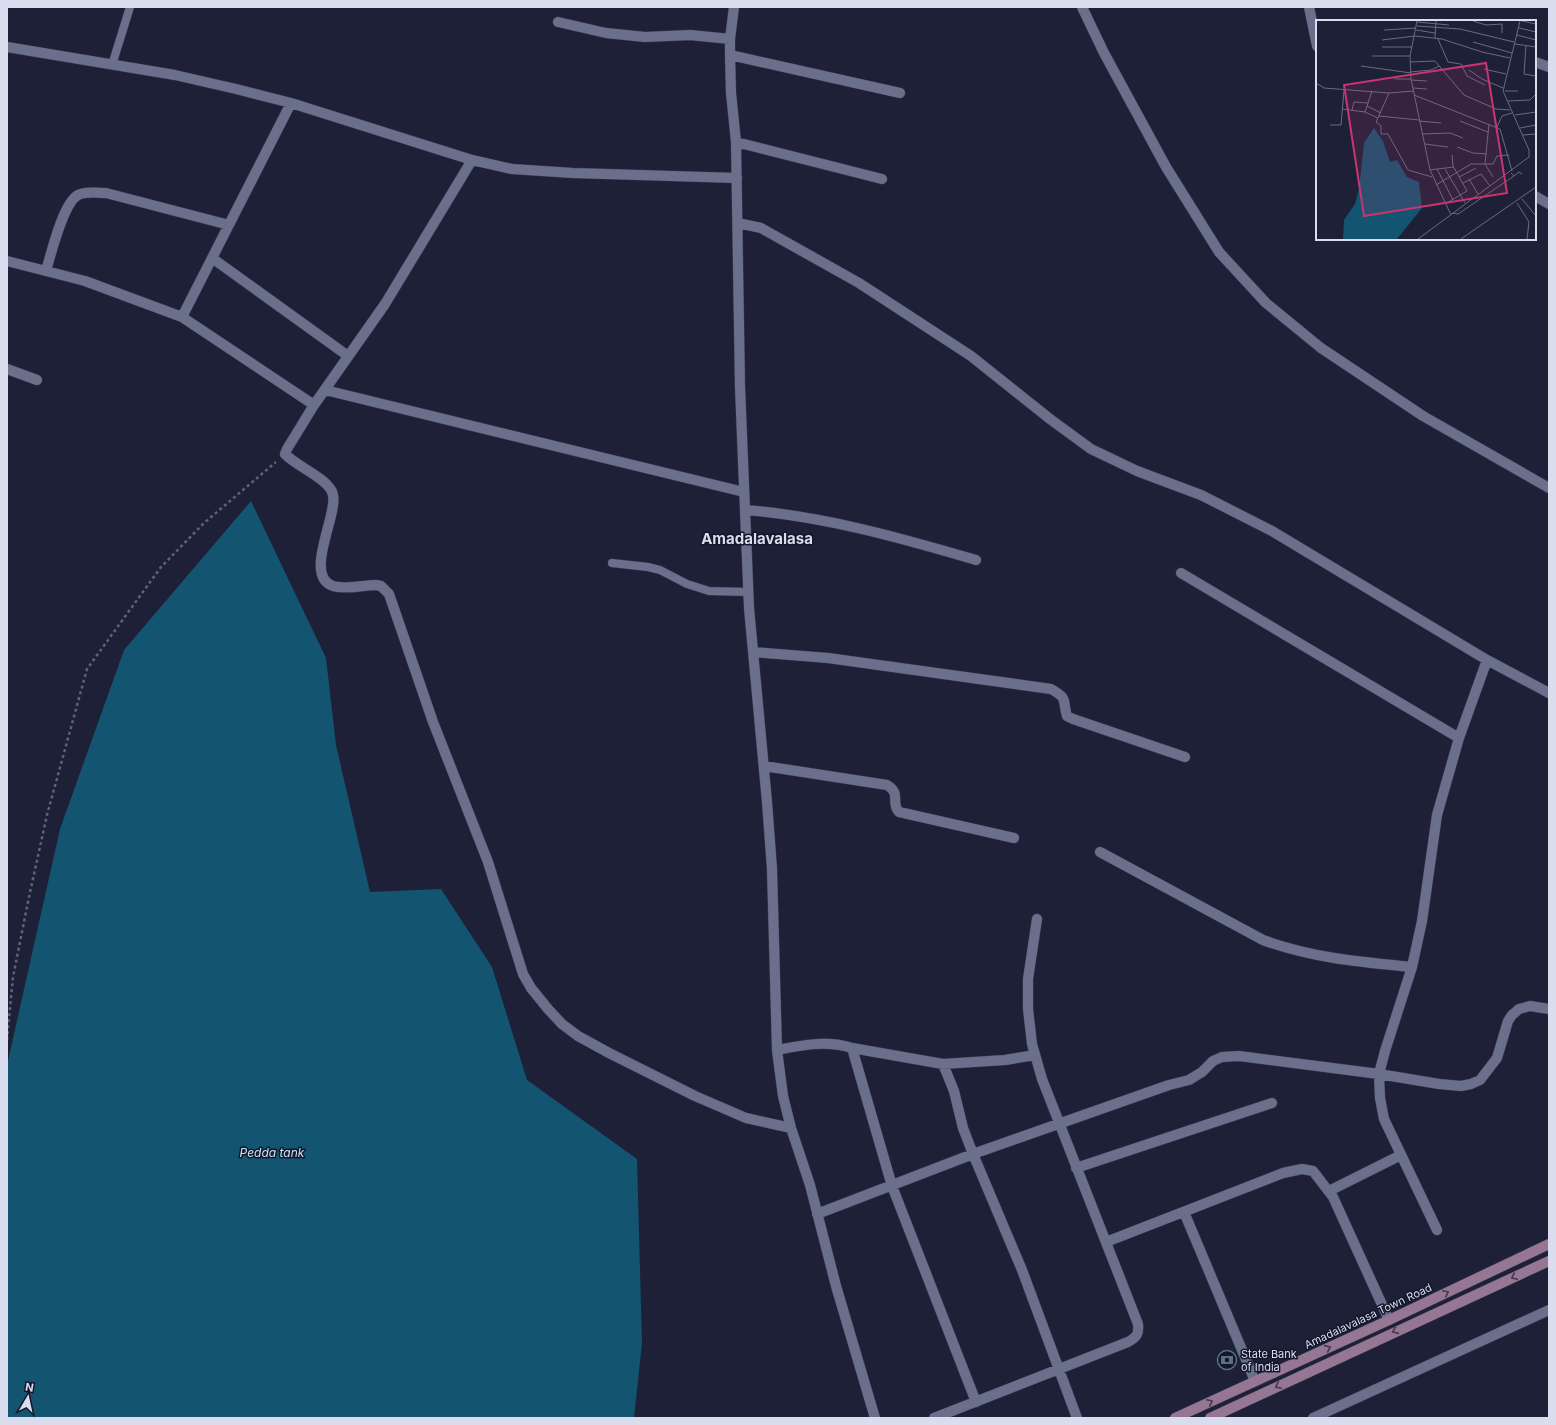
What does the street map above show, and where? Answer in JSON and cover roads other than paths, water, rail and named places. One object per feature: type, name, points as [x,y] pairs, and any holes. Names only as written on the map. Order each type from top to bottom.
[{"type":"main road","name":"Amadalavalasa Town Road","points":[[1175,1418],[1389,1320],[1549,1244]]},
{"type":"main road","points":[[1210,1418],[1549,1261]]},
{"type":"street","points":[[734,7],[730,40],[730,56],[736,142],[740,387],[748,592],[772,869],[777,1050],[783,1096],[791,1128],[810,1185],[836,1286],[875,1418]]},
{"type":"street","points":[[1082,7],[1104,53],[1166,167],[1219,252],[1266,303],[1321,348],[1423,416],[1549,488]]},
{"type":"street","points":[[1309,7],[1316,41]]},
{"type":"street","points":[[558,22],[606,34],[645,37],[690,34],[730,40]]},
{"type":"street","points":[[7,47],[175,75],[236,89],[291,104],[472,160],[512,169],[573,173],[737,178]]},
{"type":"street","points":[[730,56],[900,93]]},
{"type":"street","points":[[1536,62],[1549,67]]},
{"type":"street","points":[[182,317],[291,104]]},
{"type":"street","points":[[736,142],[882,179]]},
{"type":"street","points":[[472,160],[385,304],[314,405],[285,454],[290,460],[325,483],[331,489],[333,504],[322,550],[322,571],[327,582],[333,586],[376,585],[381,586],[389,594],[433,722],[488,862],[524,974],[531,988],[562,1024],[578,1036],[609,1053],[695,1096],[746,1118],[791,1128]]},
{"type":"street","points":[[46,271],[63,218],[71,200],[79,195],[90,193],[106,194],[229,226]]},
{"type":"street","points":[[1536,197],[1549,204]]},
{"type":"street","points":[[738,223],[761,228],[859,283],[971,356],[1050,419],[1091,449],[1137,471],[1201,495],[1272,531],[1487,660],[1549,694]]},
{"type":"street","points":[[212,258],[348,356]]},
{"type":"street","points":[[7,261],[85,282],[182,317],[314,405]]},
{"type":"street","points":[[7,369],[37,380]]},
{"type":"street","points":[[325,390],[744,492]]},
{"type":"street","points":[[745,510],[829,522],[916,542],[976,560]]},
{"type":"street","points":[[1181,573],[1459,738]]},
{"type":"street","points":[[754,652],[828,658],[1051,689],[1060,694],[1065,700],[1067,716],[1185,757]]},
{"type":"street","points":[[1437,1230],[1384,1119],[1380,1098],[1379,1074],[1412,967],[1422,921],[1437,814],[1459,738],[1487,660]]},
{"type":"street","points":[[764,766],[887,785],[893,789],[895,793],[896,810],[899,812],[1014,838]]},
{"type":"street","points":[[1100,852],[1263,940],[1288,949],[1333,959],[1412,967]]},
{"type":"street","points":[[934,1418],[1128,1342],[1136,1338],[1139,1333],[1138,1324],[1042,1079],[1032,1044],[1028,1009],[1028,979],[1037,919]]},
{"type":"street","points":[[817,1214],[973,1154],[1170,1085],[1189,1080],[1202,1072],[1213,1061],[1222,1057],[1239,1056],[1379,1074],[1439,1084],[1461,1086],[1471,1084],[1480,1080],[1497,1058],[1508,1021],[1512,1015],[1519,1009],[1530,1006],[1549,1008]]},
{"type":"street","points":[[777,1050],[803,1045],[827,1043],[943,1064],[1005,1060],[1035,1055]]},
{"type":"street","points":[[852,1048],[892,1186],[976,1402]]},
{"type":"street","points":[[943,1064],[954,1091],[973,1154],[1022,1270],[1078,1418]]},
{"type":"street","points":[[1076,1168],[1272,1103]]},
{"type":"street","points":[[1329,1191],[1401,1155]]},
{"type":"street","points":[[1106,1242],[1283,1173],[1302,1169],[1313,1171],[1334,1197],[1389,1320]]},
{"type":"street","points":[[1184,1212],[1255,1381]]},
{"type":"street","points":[[1313,1418],[1549,1310]]},
{"type":"lane","points":[[112,65],[130,7]]},
{"type":"lane","points":[[612,563],[648,567],[660,570],[687,584],[709,590],[748,592]]},
{"type":"water","name":"Pedda tank","points":[[251,501],[326,658],[336,745],[370,892],[441,889],[492,967],[527,1080],[637,1159],[642,1343],[634,1418],[7,1418],[7,1065],[60,829],[124,650]]},
{"type":"place","name":"State Bank of India","points":[[1227,1360]]},
{"type":"district","name":"Amadalavalasa","points":[[757,538]]}]
